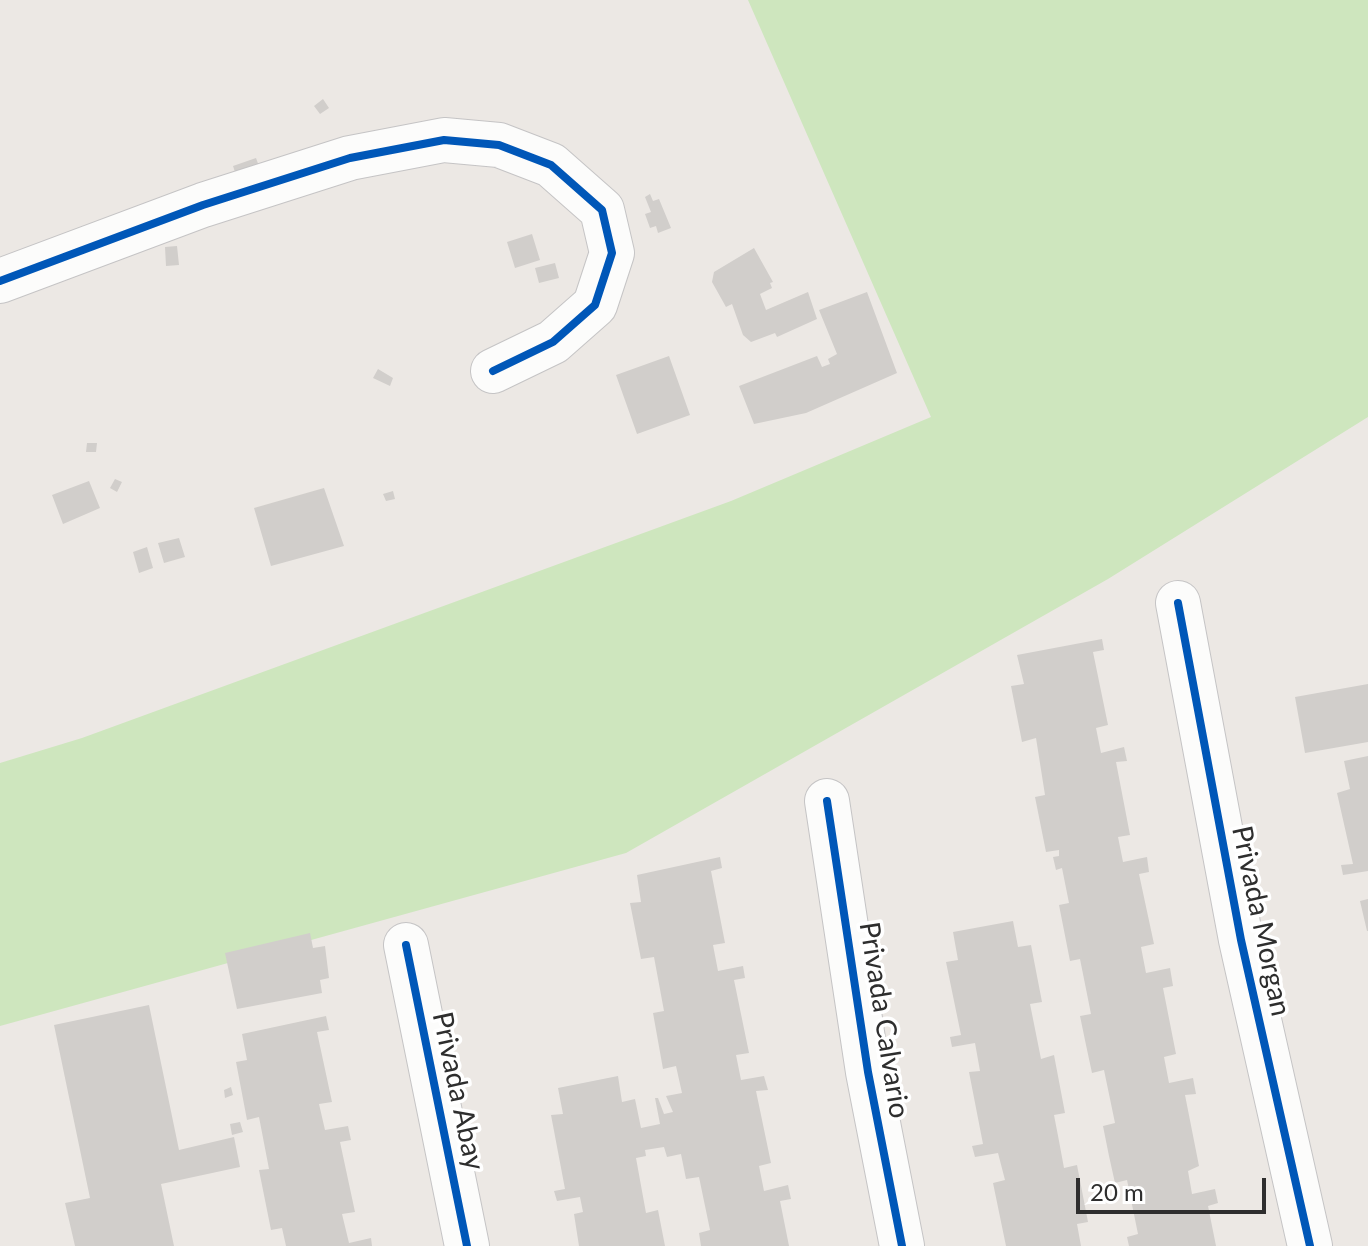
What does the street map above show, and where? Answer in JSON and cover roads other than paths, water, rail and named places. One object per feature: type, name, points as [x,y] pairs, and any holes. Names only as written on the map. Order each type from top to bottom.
[{"type":"street","points":[[0,281],[203,205],[350,158],[444,140],[499,145],[551,165],[602,210],[612,253],[595,305],[553,342],[493,371]]},
{"type":"street","name":"Privada Morgan","points":[[1178,603],[1241,940],[1310,1246]]},
{"type":"street","name":"Privada Calvario","points":[[827,801],[868,1072],[902,1246]]},
{"type":"street","name":"Privada Abay","points":[[406,945],[467,1246]]}]
